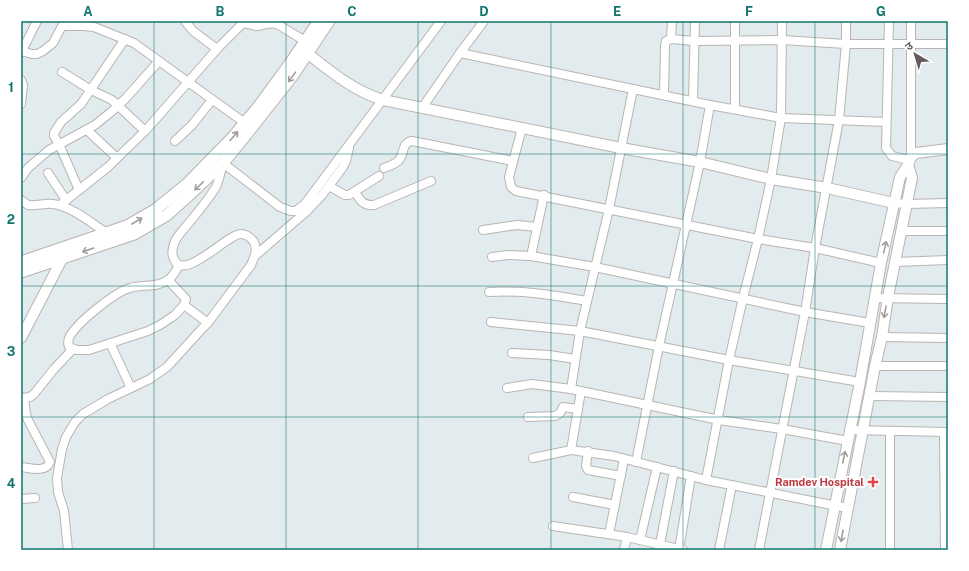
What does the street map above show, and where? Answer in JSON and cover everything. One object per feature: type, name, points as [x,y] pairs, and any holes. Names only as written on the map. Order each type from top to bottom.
[{"type":"main road","points":[[21,262],[127,226],[155,210],[182,189],[245,123],[280,77],[319,21]]},
{"type":"main road","points":[[21,272],[134,234],[167,215],[223,163],[246,136],[293,75],[329,21]]},
{"type":"street","points":[[37,21],[21,51],[37,54],[52,43],[62,26],[82,23],[97,25],[134,43],[245,123]]},
{"type":"street","points":[[185,21],[193,31],[217,49]]},
{"type":"street","points":[[256,255],[256,247],[253,241],[242,234],[229,239],[210,253],[187,266],[176,264],[173,258],[173,250],[174,243],[177,238],[208,200],[217,185],[223,163],[280,207],[291,212],[296,211],[305,204],[441,21]]},
{"type":"street","points":[[422,108],[484,21]]},
{"type":"street","points":[[671,39],[672,21]]},
{"type":"street","points":[[693,101],[694,21]]},
{"type":"street","points":[[735,21],[735,109]]},
{"type":"street","points":[[706,480],[743,298],[771,179],[781,118],[782,21]]},
{"type":"street","points":[[759,550],[805,312],[815,248],[839,120],[846,44],[846,21]]},
{"type":"street","points":[[889,21],[886,148],[888,153],[892,156],[909,160]]},
{"type":"street","points":[[840,550],[912,178],[909,160],[911,21]]},
{"type":"street","points":[[21,200],[28,205],[63,203],[108,167],[145,131],[187,82],[242,24],[245,23],[257,26],[260,23],[277,24],[305,41]]},
{"type":"street","points":[[79,190],[54,136],[55,129],[81,104],[125,39]]},
{"type":"street","points":[[664,95],[665,45],[666,41],[671,39],[694,41],[782,40],[846,44],[948,44]]},
{"type":"street","points":[[460,53],[710,105],[781,118],[886,122]]},
{"type":"street","points":[[307,54],[359,91],[383,100],[621,148],[700,162],[771,179],[827,188],[894,203],[907,204],[948,202]]},
{"type":"street","points":[[21,178],[28,168],[49,150],[95,125],[118,105],[159,61]]},
{"type":"street","points":[[62,72],[118,105],[145,131]]},
{"type":"street","points":[[21,80],[23,86],[21,104]]},
{"type":"street","points":[[571,389],[580,331],[609,209],[633,89]]},
{"type":"street","points":[[175,141],[192,125],[212,100]]},
{"type":"street","points":[[636,462],[672,284],[700,162],[710,105]]},
{"type":"street","points":[[522,128],[509,177],[509,183],[516,191],[544,195],[758,239],[815,248],[881,263]]},
{"type":"street","points":[[87,130],[117,158]]},
{"type":"street","points":[[384,168],[399,160],[404,145],[412,141],[513,161]]},
{"type":"street","points":[[68,550],[64,511],[58,492],[57,478],[62,448],[66,437],[75,422],[83,414],[108,399],[150,379],[166,368],[208,323],[251,265],[256,255],[307,211],[328,186],[346,160],[350,144]]},
{"type":"street","points":[[826,550],[860,382],[881,263],[900,176],[909,160],[916,153],[921,151],[948,149]]},
{"type":"street","points":[[48,173],[63,203],[107,233]]},
{"type":"street","points":[[328,186],[345,195],[349,195],[379,176]]},
{"type":"street","points":[[355,192],[364,204],[374,205],[431,181]]},
{"type":"street","points":[[531,256],[544,195]]},
{"type":"street","points":[[483,230],[518,225],[537,226]]},
{"type":"street","points":[[902,231],[948,231]]},
{"type":"street","points":[[492,256],[531,256],[743,298],[805,312],[870,323]]},
{"type":"street","points":[[21,338],[62,259]]},
{"type":"street","points":[[895,262],[948,260]]},
{"type":"street","points":[[168,280],[186,300],[175,315],[160,325],[89,350],[83,351],[69,347],[68,342],[73,331],[89,315],[107,301],[129,288],[153,286],[168,280],[174,274],[179,265]]},
{"type":"street","points":[[489,292],[527,292],[587,301]]},
{"type":"street","points":[[875,298],[948,298]]},
{"type":"street","points":[[184,304],[208,323]]},
{"type":"street","points":[[491,322],[580,331],[730,360],[860,382]]},
{"type":"street","points":[[882,337],[948,338]]},
{"type":"street","points":[[110,343],[131,388]]},
{"type":"street","points":[[21,467],[42,469],[46,468],[50,462],[28,420],[23,398],[30,398],[73,349]]},
{"type":"street","points":[[512,353],[549,355],[575,359]]},
{"type":"street","points":[[875,366],[948,366]]},
{"type":"street","points":[[507,388],[532,384],[571,389],[719,420],[848,436],[863,431],[946,432],[945,550]]},
{"type":"street","points":[[571,450],[581,391]]},
{"type":"street","points":[[870,396],[948,397]]},
{"type":"street","points":[[528,416],[555,416],[560,413],[562,407],[565,406],[578,409]]},
{"type":"street","points":[[890,432],[890,550]]},
{"type":"street","points":[[533,458],[571,450],[588,451],[706,480],[847,508]]},
{"type":"street","points":[[588,451],[586,466],[588,470],[621,476]]},
{"type":"street","points":[[609,534],[624,459]]},
{"type":"street","points":[[640,540],[657,467]]},
{"type":"street","points":[[659,547],[674,471]]},
{"type":"street","points":[[553,526],[627,537],[659,547],[680,550],[691,476]]},
{"type":"street","points":[[719,550],[732,485]]},
{"type":"street","points":[[573,497],[615,505]]},
{"type":"street","points":[[21,499],[35,498]]},
{"type":"street","points":[[624,550],[627,537]]},
{"type":"place","name":"Ramdev Hospital","points":[[873,482]]}]
